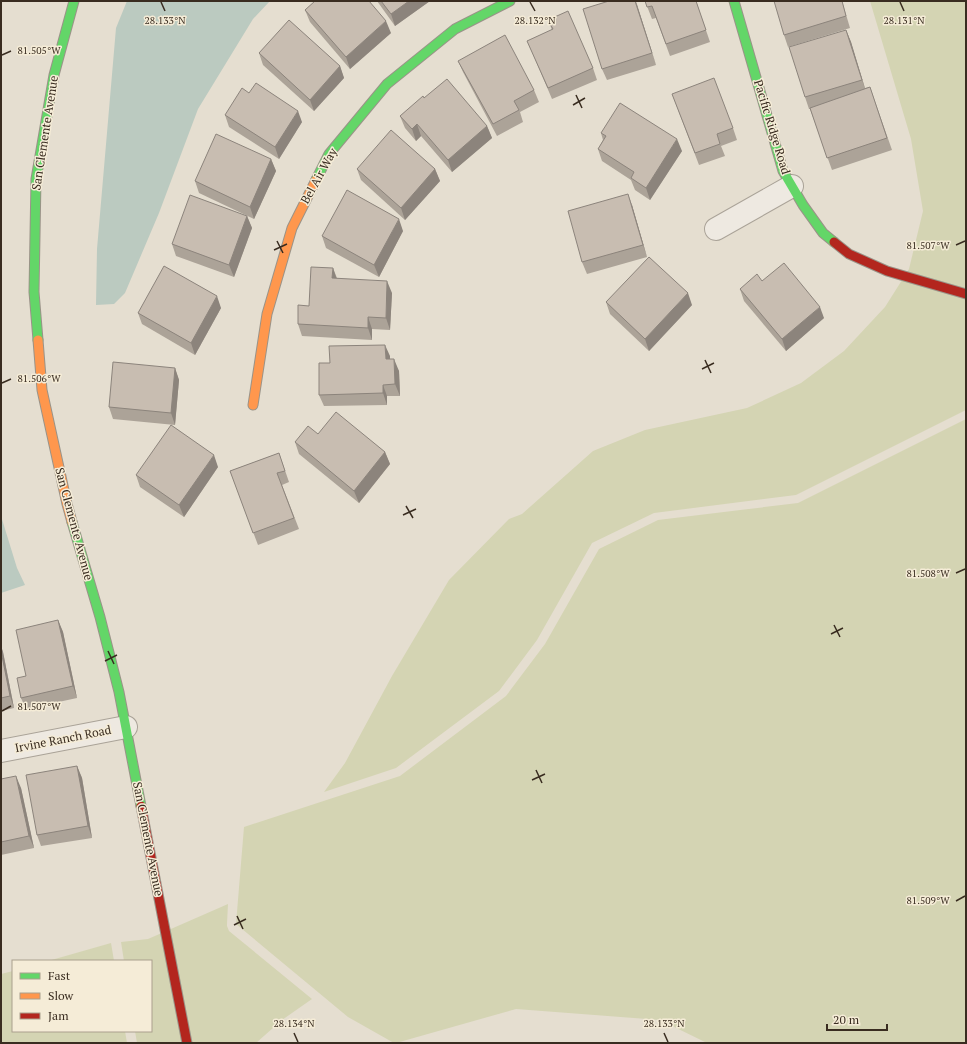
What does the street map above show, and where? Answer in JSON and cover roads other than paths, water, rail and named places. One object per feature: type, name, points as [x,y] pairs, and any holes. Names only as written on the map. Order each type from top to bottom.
[{"type":"street","name":"San Clemente Avenue","points":[[74,1],[54,75],[36,179],[34,292],[42,390],[67,504],[100,617],[119,692],[187,1043]]},
{"type":"street","name":"Bel Air Way","points":[[253,405],[267,314],[292,228],[329,154],[387,84],[455,29],[510,1]]},
{"type":"street","name":"Pacific Ridge Road","points":[[734,1],[783,171],[803,205],[823,233],[849,254],[887,271],[966,294]]},
{"type":"street","points":[[716,229],[792,186]]},
{"type":"street","name":"Irvine Ranch Road","points":[[1,751],[126,727]]}]
